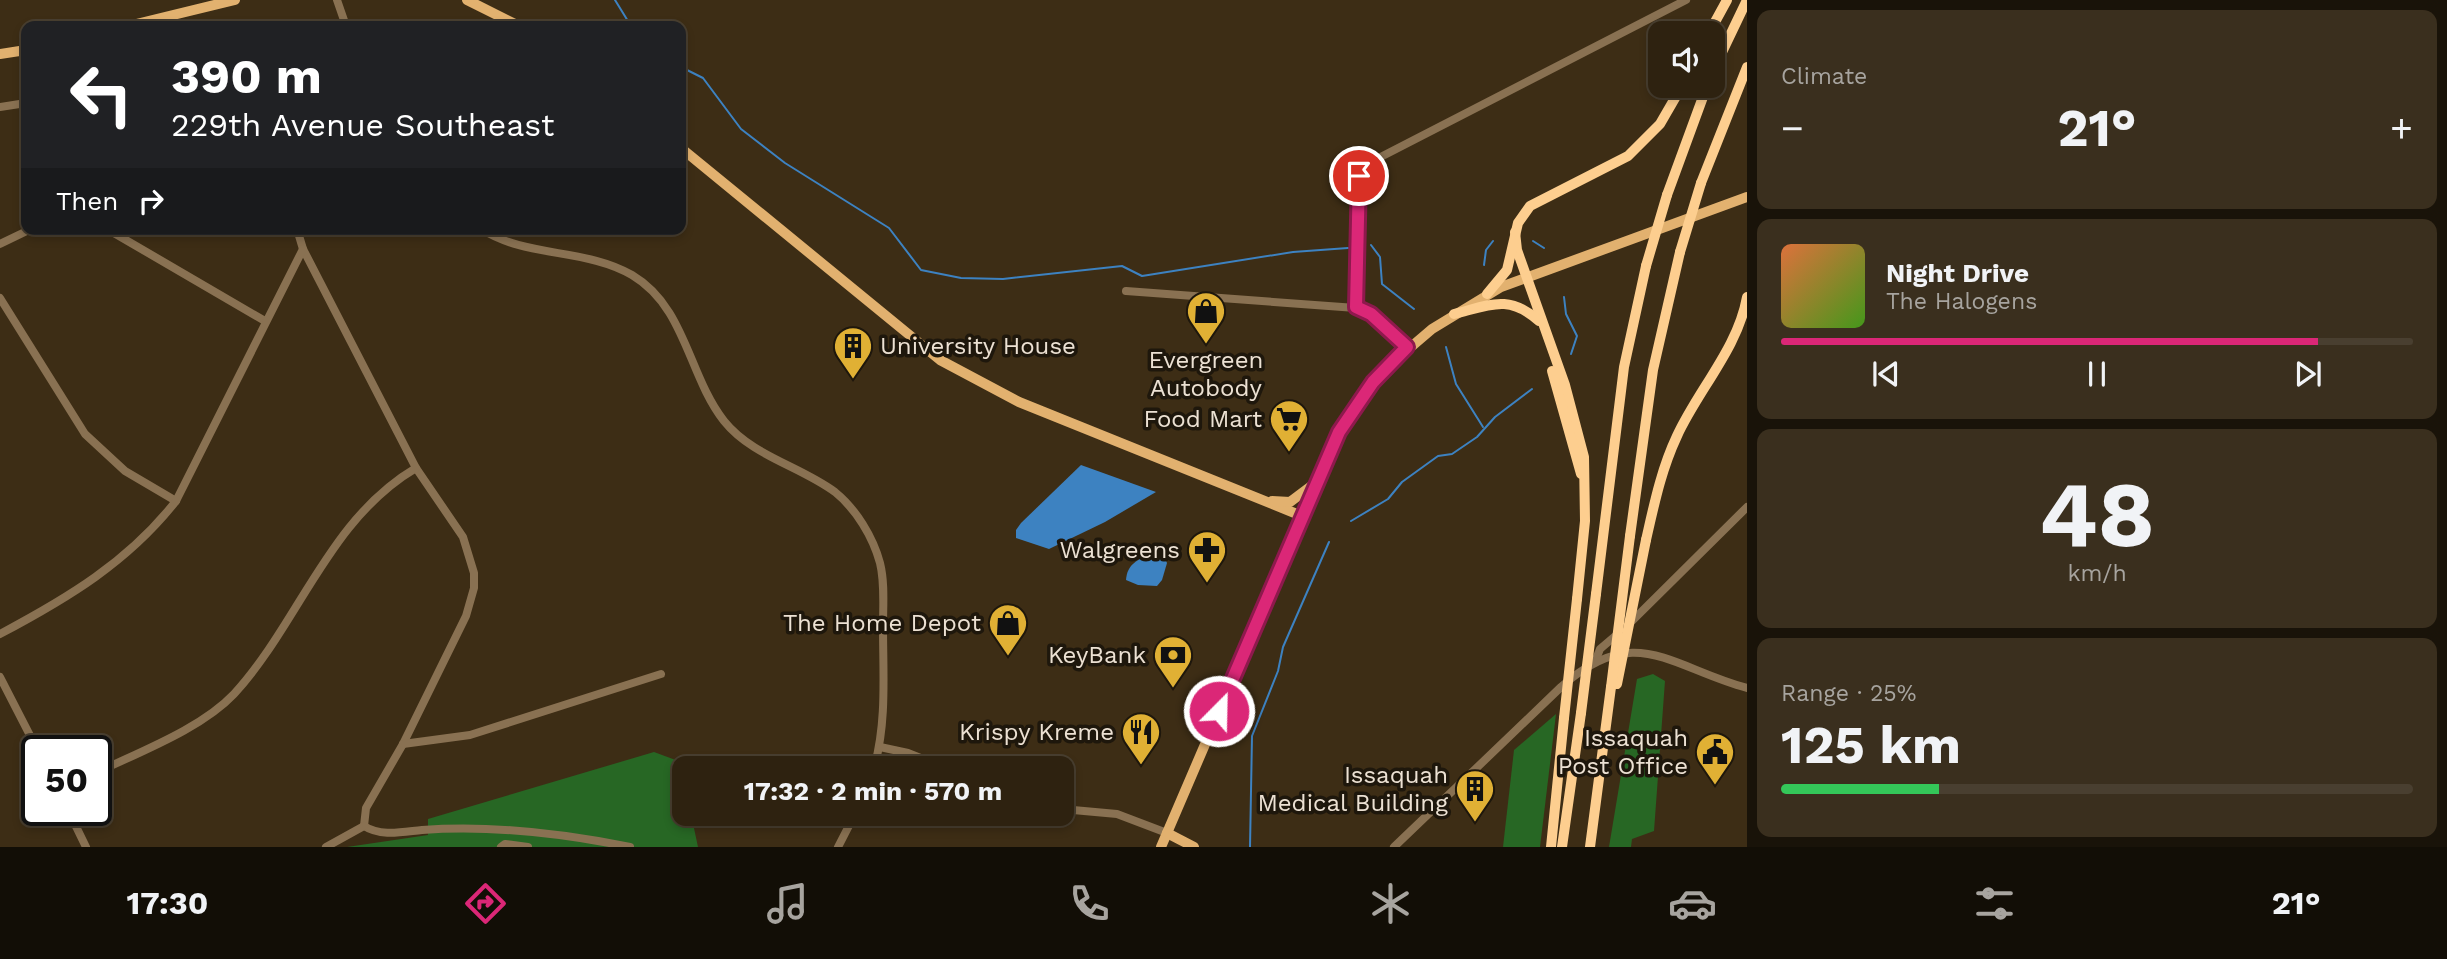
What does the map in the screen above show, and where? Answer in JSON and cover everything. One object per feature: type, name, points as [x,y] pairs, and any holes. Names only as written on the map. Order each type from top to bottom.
[{"type":"highway","points":[[1716,21],[1727,0]]},
{"type":"highway","points":[[1725,46],[1747,0]]},
{"type":"highway","points":[[1614,685],[1630,536],[1653,370],[1680,253],[1702,183],[1747,67]]},
{"type":"highway","points":[[1487,295],[1507,271],[1515,232],[1530,206],[1603,171],[1637,149],[1660,124],[1675,98]]},
{"type":"highway","points":[[1563,847],[1624,367],[1646,266],[1667,195],[1703,98]]},
{"type":"highway","points":[[1515,232],[1525,276],[1576,422],[1584,457],[1585,521],[1551,847]]},
{"type":"highway","points":[[1590,847],[1614,685],[1658,487],[1676,437],[1736,331],[1747,297]]},
{"type":"highway","points":[[1454,314],[1495,304],[1512,304],[1524,308],[1542,328]]},
{"type":"main road","points":[[161,21],[235,0]]},
{"type":"main road","points":[[467,0],[509,21]]},
{"type":"main road","points":[[0,54],[21,51]]},
{"type":"main road","points":[[686,152],[940,360],[977,381],[1083,429],[1302,516]]},
{"type":"main road","points":[[1161,847],[1317,482],[1353,409],[1373,382],[1407,347],[1454,314],[1525,276],[1743,200]]},
{"type":"main road","points":[[1254,498],[1290,502],[1317,482]]},
{"type":"main road","points":[[1167,833],[1194,847]]},
{"type":"street","points":[[337,0],[344,21]]},
{"type":"street","points":[[1356,307],[1359,176],[1373,159],[1686,0]]},
{"type":"street","points":[[0,107],[21,104]]},
{"type":"street","points":[[0,244],[21,234]]},
{"type":"street","points":[[117,235],[265,321]]},
{"type":"street","points":[[299,235],[303,249],[416,468],[456,524],[467,547],[474,573],[474,588],[466,616],[403,744],[366,808],[364,826]]},
{"type":"street","points":[[493,235],[507,242],[602,262],[646,285],[673,317],[708,394],[733,430],[752,446],[819,481],[846,503],[867,530],[882,576],[883,720],[877,756]]},
{"type":"street","points":[[0,634],[58,603],[111,568],[148,535],[176,501],[196,467],[265,321],[303,249]]},
{"type":"street","points":[[1126,291],[1356,307],[1371,314],[1407,347]]},
{"type":"street","points":[[0,298],[85,434],[125,471],[176,501]]},
{"type":"street","points":[[112,766],[209,714],[232,695],[263,656],[353,519],[384,489],[416,468]]},
{"type":"street","points":[[1595,662],[1600,649],[1648,606],[1747,507]]},
{"type":"street","points":[[1394,847],[1561,687],[1595,662],[1617,655],[1647,653],[1692,666],[1747,688]]},
{"type":"street","points":[[403,744],[470,735],[661,674]]},
{"type":"street","points":[[0,677],[30,735]]},
{"type":"street","points":[[880,747],[916,756]]},
{"type":"street","points":[[1074,811],[1117,814],[1167,833]]},
{"type":"street","points":[[76,826],[86,847]]},
{"type":"street","points":[[364,826],[372,831],[389,833],[448,828],[524,830],[630,847]]},
{"type":"street","points":[[326,847],[364,826]]},
{"type":"street","points":[[838,847],[849,826]]},
{"type":"street","points":[[501,847],[506,844],[528,847]]},
{"type":"green space","points":[[1653,674],[1665,681],[1654,831],[1632,839],[1631,847],[1609,847],[1637,679]]},
{"type":"green space","points":[[1556,714],[1540,847],[1503,847],[1514,750]]},
{"type":"green space","points":[[654,752],[672,759],[672,826],[694,826],[698,847],[347,847],[428,835],[428,819]]},
{"type":"water","points":[[1081,465],[1156,492],[1105,522],[1049,549],[1016,538],[1016,530],[1021,523]]},
{"type":"water","points":[[1152,554],[1163,554],[1167,563],[1162,580],[1157,586],[1138,585],[1126,580],[1134,563]]},
{"type":"waterway","points":[[615,0],[628,21]]},
{"type":"waterway","points":[[686,70],[703,78],[741,129],[785,163],[889,228],[921,270],[961,278],[1003,279],[1122,266],[1142,276],[1293,252],[1348,248]]},
{"type":"waterway","points":[[1484,265],[1486,250],[1493,241]]},
{"type":"waterway","points":[[1533,241],[1544,248]]},
{"type":"waterway","points":[[1371,245],[1380,257],[1382,284],[1414,309]]},
{"type":"waterway","points":[[1564,297],[1566,314],[1577,336],[1571,354]]},
{"type":"waterway","points":[[1446,347],[1456,384],[1483,427]]},
{"type":"waterway","points":[[1351,521],[1388,499],[1402,482],[1438,456],[1452,454],[1477,437],[1495,417],[1532,389]]},
{"type":"waterway","points":[[1250,847],[1252,736],[1278,671],[1283,647],[1329,542]]},
{"type":"place","name":"Evergreen Autobody","points":[[1206,345]]},
{"type":"place","name":"University House","points":[[853,380]]},
{"type":"place","name":"Food Mart","points":[[1289,453]]},
{"type":"place","name":"Walgreens","points":[[1207,584]]},
{"type":"place","name":"The Home Depot","points":[[1008,657]]},
{"type":"place","name":"KeyBank","points":[[1173,689]]},
{"type":"place","name":"Krispy Kreme","points":[[1141,766]]},
{"type":"place","name":"Issaquah Post Office","points":[[1715,786]]},
{"type":"place","name":"Issaquah Medical Building","points":[[1475,823]]},
{"type":"route","points":[[1219,711],[1339,432],[1373,382],[1407,347],[1371,314],[1356,307],[1356,188],[1359,176]]}]
